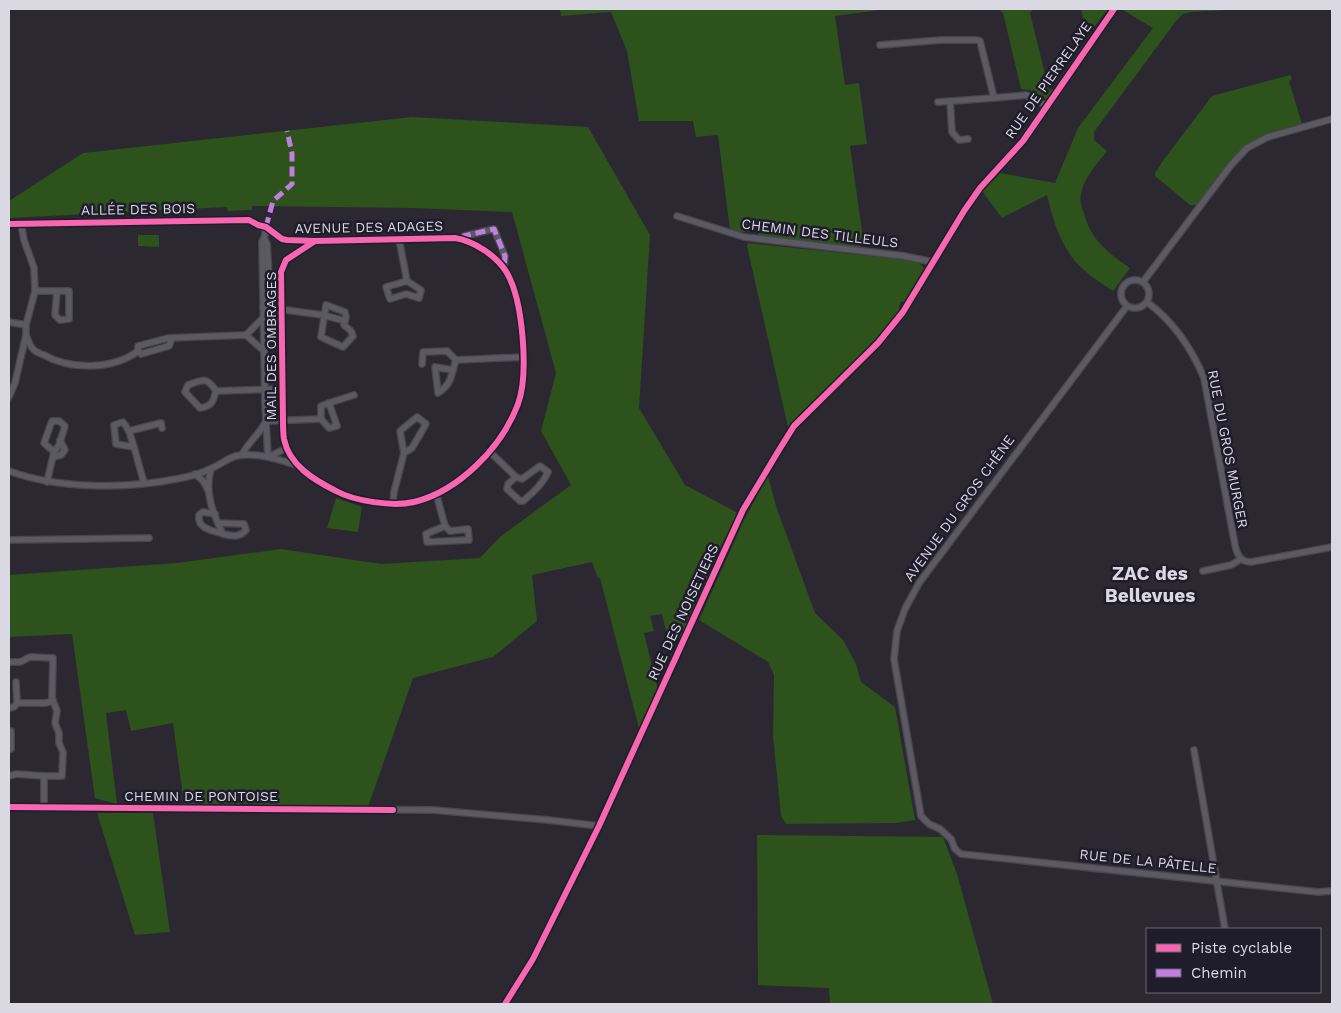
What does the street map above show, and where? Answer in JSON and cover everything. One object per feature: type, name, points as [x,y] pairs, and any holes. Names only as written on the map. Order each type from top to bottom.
[{"type":"street","name":"RUE DE PIERRELAYE","points":[[933,262],[980,188],[1023,141],[1114,9]]},
{"type":"street","points":[[880,45],[940,40],[977,40],[982,44],[994,98]]},
{"type":"street","points":[[938,102],[1026,95],[1047,106]]},
{"type":"street","points":[[950,101],[952,132],[959,140],[968,139]]},
{"type":"street","points":[[1143,282],[1231,165],[1248,148],[1268,137],[1332,119]]},
{"type":"street","name":"CHEMIN DES TILLEULS","points":[[677,216],[744,237],[904,256],[933,262]]},
{"type":"street","name":"ALLÉE DES BOIS","points":[[9,224],[249,220],[266,227]]},
{"type":"street","points":[[9,397],[15,383],[22,354],[26,324],[34,290],[34,268],[24,240],[21,224]]},
{"type":"street","name":"MAIL DES OMBRAGES","points":[[266,227],[262,242],[268,457]]},
{"type":"street","name":"AVENUE DES ADAGES","points":[[266,227],[282,239],[315,241],[463,239],[494,258],[504,269],[515,296],[521,328],[524,357],[523,380],[519,402],[501,438],[467,474],[436,493],[412,502],[374,502],[340,494],[296,465]]},
{"type":"street","points":[[463,239],[464,236],[494,229],[505,256],[504,269]]},
{"type":"street","points":[[264,238],[267,244],[269,278],[281,297]]},
{"type":"street","points":[[400,239],[408,281],[421,290],[419,298],[406,294],[390,299],[386,287],[408,281]]},
{"type":"street","name":"MAIL DES OMBRAGES","points":[[296,465],[284,440],[281,272],[286,260],[315,241]]},
{"type":"street","name":"RUE DES NOISETIERS","points":[[505,1004],[534,959],[599,826],[743,510],[794,426],[878,344],[903,312],[933,262]]},
{"type":"street","points":[[1133,280],[1143,282],[1149,293],[1147,302],[1137,308],[1126,306],[1121,298],[1121,291],[1124,285],[1133,280]]},
{"type":"street","points":[[34,290],[69,291],[69,319],[60,320],[55,315],[57,291]]},
{"type":"street","name":"RUE DU GROS MURGER","points":[[1147,302],[1169,321],[1181,336],[1197,360],[1204,378],[1236,550],[1241,559]]},
{"type":"street","points":[[326,305],[345,312],[344,325],[351,331],[353,336],[344,347],[321,337],[323,315],[326,305]]},
{"type":"street","name":"AVENUE DU GROS CHÊNE","points":[[962,854],[955,850],[951,839],[921,816],[894,659],[898,631],[915,587],[1126,306]]},
{"type":"street","points":[[263,308],[323,315],[345,321]]},
{"type":"street","points":[[246,336],[263,318]]},
{"type":"street","points":[[9,322],[26,324]]},
{"type":"street","points":[[26,335],[34,350],[55,362],[89,366],[104,365],[132,356],[138,351],[138,346],[161,339],[172,338],[246,336],[264,352]]},
{"type":"street","points":[[138,351],[141,354],[169,346],[172,338]]},
{"type":"street","points":[[22,354],[34,350]]},
{"type":"street","points":[[422,364],[423,352],[447,351],[456,360],[524,357]]},
{"type":"street","points":[[453,370],[435,368],[438,392],[448,386],[453,370],[456,360]]},
{"type":"street","points":[[205,380],[210,382],[216,391],[213,404],[210,407],[200,408],[185,392],[188,385],[205,380]]},
{"type":"street","points":[[216,391],[282,389]]},
{"type":"street","points":[[329,403],[337,426],[329,428],[321,419],[321,406],[329,403],[354,395]]},
{"type":"street","points":[[393,503],[404,453],[400,431],[417,417],[426,424],[412,448],[404,453]]},
{"type":"street","points":[[242,455],[246,446],[261,431],[266,421],[321,419]]},
{"type":"street","points":[[52,421],[59,421],[65,426],[60,440],[65,450],[61,455],[54,454],[44,442],[52,421]]},
{"type":"street","points":[[134,447],[116,444],[114,425],[123,422],[129,430],[134,447],[144,483]]},
{"type":"street","points":[[129,430],[161,424],[162,428]]},
{"type":"street","points":[[268,457],[287,448]]},
{"type":"street","points":[[489,450],[516,477],[522,479],[540,466],[548,472],[537,488],[523,501],[520,501],[507,489],[508,484],[516,477]]},
{"type":"street","points":[[47,482],[54,454]]},
{"type":"street","points":[[9,471],[47,482],[76,484],[144,483],[195,474],[211,469],[234,456],[242,455],[268,457],[296,465]]},
{"type":"street","points":[[208,490],[211,469]]},
{"type":"street","points":[[195,474],[203,481],[208,490],[214,514],[223,534]]},
{"type":"street","points":[[436,493],[445,526],[450,531],[468,530],[469,540],[428,542],[426,534],[445,526]]},
{"type":"street","points":[[214,514],[203,512],[199,515],[200,525],[234,536],[242,534],[246,530],[244,524],[218,522]]},
{"type":"street","points":[[9,540],[149,538]]},
{"type":"street","points":[[1203,571],[1231,565],[1241,559],[1251,562],[1332,547]]},
{"type":"street","points":[[9,662],[20,662],[30,657],[53,658],[52,698],[57,711],[55,723],[59,733],[59,743],[64,752],[62,776],[16,774],[9,776]]},
{"type":"street","points":[[9,708],[14,708],[17,703],[16,682]]},
{"type":"street","points":[[17,703],[46,703],[53,701]]},
{"type":"street","points":[[9,748],[11,748],[11,731]]},
{"type":"street","points":[[1194,750],[1225,928]]},
{"type":"street","points":[[44,776],[44,808]]},
{"type":"street","name":"CHEMIN DE PONTOISE","points":[[9,807],[433,810],[599,826]]},
{"type":"street","name":"RUE DE LA PÂTELLE","points":[[962,854],[1332,892]]},
{"type":"green space","points":[[560,9],[888,9],[835,16],[845,85],[859,83],[867,144],[850,146],[863,238],[860,249],[759,237],[758,231],[735,233],[730,230],[718,135],[696,137],[693,121],[639,121],[627,51],[611,12],[561,16]]},
{"type":"green space","points":[[999,9],[1033,9],[1030,13],[1049,90],[1054,89],[1048,98],[1044,99],[1030,90],[1021,89],[1003,13]]},
{"type":"green space","points":[[1081,9],[1108,9],[1087,36]]},
{"type":"green space","points":[[1121,9],[1247,9],[1183,14],[1094,132],[1094,140],[1107,151],[1091,171],[1080,196],[1087,222],[1095,238],[1114,257],[1130,268],[1113,291],[1085,271],[1066,249],[1053,219],[1047,195],[1002,218],[982,191],[1000,173],[1055,183],[1078,128],[1153,28]]},
{"type":"green space","points":[[1290,75],[1292,79],[1289,81],[1302,124],[1265,135],[1254,141],[1235,157],[1197,205],[1190,205],[1155,176],[1165,158],[1212,96]]},
{"type":"green space","points":[[412,117],[588,127],[650,235],[639,408],[685,485],[738,513],[721,546],[693,621],[690,619],[681,639],[667,635],[662,614],[650,616],[654,631],[644,633],[658,691],[640,732],[600,578],[598,578],[592,562],[532,575],[537,621],[493,657],[413,678],[367,810],[251,804],[184,804],[173,723],[131,731],[126,710],[106,713],[117,804],[95,798],[72,634],[9,637],[9,575],[177,563],[281,549],[381,564],[480,558],[501,536],[571,485],[541,431],[556,373],[512,212],[414,208],[252,206],[252,210],[228,211],[227,207],[9,218],[9,201],[83,153]]},
{"type":"green space","points":[[138,235],[159,235],[159,247],[138,246]]},
{"type":"green space","points":[[748,243],[917,261],[925,269],[905,301],[900,302],[899,310],[878,341],[788,427],[747,246]]},
{"type":"green space","points":[[266,318],[278,323],[279,336],[266,335]]},
{"type":"green space","points":[[768,476],[776,506],[815,613],[843,640],[856,664],[861,682],[895,707],[915,820],[896,823],[786,824],[781,816],[773,736],[774,675],[768,662],[699,620],[744,520]]},
{"type":"green space","points":[[336,498],[362,507],[358,532],[327,528]]},
{"type":"green space","points":[[97,813],[153,813],[170,932],[135,935]]},
{"type":"green space","points":[[757,835],[943,837],[957,874],[993,1004],[830,1004],[829,988],[758,985]]},
{"type":"marked path","points":[[266,227],[273,201],[292,184],[292,153],[287,131]]},
{"type":"marked path","points":[[463,239],[464,236],[494,229],[505,256],[504,269]]},
{"type":"cycle path","points":[[505,1004],[533,959],[599,826],[743,510],[779,450],[794,426],[878,343],[903,312],[980,188],[1023,141],[1114,9]]},
{"type":"cycle path","points":[[9,224],[249,220],[266,227],[282,239],[287,240],[455,238],[470,242],[484,250],[503,267],[513,285],[523,338],[524,357],[521,391],[511,420],[490,451],[462,477],[447,488],[431,496],[414,502],[395,504],[353,498],[311,477],[291,457],[284,439],[283,430],[281,272],[286,260],[315,241]]},
{"type":"cycle path","points":[[9,807],[393,810]]},
{"type":"district","name":"ZAC des Bellevues","points":[[1150,584]]}]
